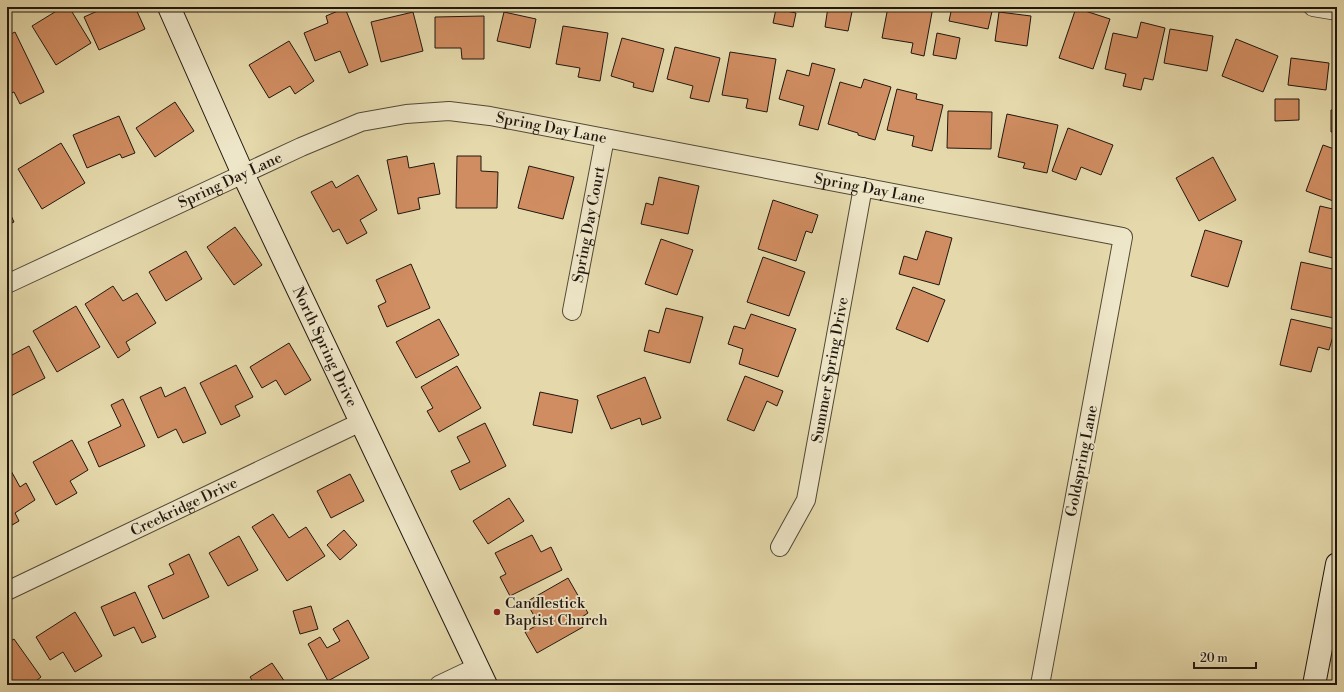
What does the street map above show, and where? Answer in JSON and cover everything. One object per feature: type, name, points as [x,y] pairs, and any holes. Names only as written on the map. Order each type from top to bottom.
[{"type":"street","name":"North Spring Drive","points":[[169,7],[243,174],[482,676]]},
{"type":"street","points":[[1313,7],[1337,12]]},
{"type":"street","name":"Spring Day Lane","points":[[7,284],[301,147],[361,122],[406,114],[449,111],[490,116],[1123,237]]},
{"type":"street","name":"Spring Day Court","points":[[572,311],[605,138]]},
{"type":"street","name":"Summer Spring Drive","points":[[780,547],[806,500],[863,187]]},
{"type":"street","name":"Goldspring Lane","points":[[1040,685],[1123,237]]},
{"type":"street","name":"Creekridge Drive","points":[[7,591],[361,422]]},
{"type":"street","points":[[1314,685],[1337,564]]},
{"type":"street","points":[[439,685],[482,676]]},
{"type":"building","points":[[63,7],[69,7],[91,43],[56,65],[32,26]]},
{"type":"building","points":[[101,7],[135,7],[145,29],[99,50],[84,17],[102,9]]},
{"type":"building","points":[[828,7],[853,7],[848,31],[825,27]]},
{"type":"building","points":[[888,7],[933,7],[924,56],[911,53],[913,43],[882,38]]},
{"type":"building","points":[[952,7],[993,7],[988,29],[949,21]]},
{"type":"building","points":[[345,8],[368,65],[349,73],[340,51],[315,61],[304,33],[328,23],[326,16]]},
{"type":"building","points":[[1076,8],[1110,19],[1093,69],[1059,58]]},
{"type":"building","points":[[776,9],[796,13],[793,27],[773,23]]},
{"type":"building","points":[[413,12],[423,51],[381,62],[371,22]]},
{"type":"building","points":[[504,12],[536,19],[530,48],[497,41]]},
{"type":"building","points":[[999,12],[1031,16],[1027,46],[995,41]]},
{"type":"building","points":[[484,16],[484,59],[462,59],[461,48],[435,48],[435,17]]},
{"type":"building","points":[[1141,22],[1165,28],[1153,80],[1144,78],[1141,90],[1123,86],[1126,74],[1105,69],[1113,33],[1137,38]]},
{"type":"building","points":[[563,26],[608,33],[600,81],[578,77],[580,68],[556,64]]},
{"type":"building","points":[[1170,29],[1213,36],[1207,71],[1164,63]]},
{"type":"building","points":[[15,32],[44,92],[20,104],[14,92],[7,95],[7,36]]},
{"type":"building","points":[[937,33],[960,38],[956,59],[933,55]]},
{"type":"building","points":[[622,38],[664,49],[653,92],[633,87],[634,83],[611,76]]},
{"type":"building","points":[[1236,39],[1278,56],[1263,92],[1222,76]]},
{"type":"building","points":[[289,41],[314,81],[295,94],[290,86],[269,98],[249,65]]},
{"type":"building","points":[[675,47],[720,58],[709,102],[690,98],[693,86],[667,79]]},
{"type":"building","points":[[730,52],[776,59],[767,112],[746,108],[748,99],[722,95]]},
{"type":"building","points":[[1291,58],[1329,63],[1326,90],[1288,85]]},
{"type":"building","points":[[812,63],[835,69],[818,130],[799,125],[804,106],[779,99],[787,70],[809,76]]},
{"type":"building","points":[[864,79],[891,87],[875,140],[828,124],[840,82],[861,88]]},
{"type":"building","points":[[897,89],[917,94],[916,99],[943,105],[932,151],[912,146],[914,136],[887,130]]},
{"type":"building","points":[[1275,99],[1299,99],[1299,120],[1275,121]]},
{"type":"building","points":[[175,102],[194,131],[155,157],[136,128]]},
{"type":"building","points":[[1331,110],[1337,110],[1337,132],[1331,132]]},
{"type":"building","points":[[948,111],[992,112],[991,149],[947,148]]},
{"type":"building","points":[[1007,114],[1058,125],[1047,173],[1023,168],[1025,163],[998,157]]},
{"type":"building","points":[[119,116],[135,153],[122,158],[120,154],[87,168],[73,135]]},
{"type":"building","points":[[1068,128],[1113,145],[1101,175],[1081,167],[1076,180],[1052,171]]},
{"type":"building","points":[[61,143],[85,183],[42,209],[18,169]]},
{"type":"building","points":[[1323,145],[1337,150],[1336,202],[1306,191]]},
{"type":"building","points":[[407,156],[409,168],[434,163],[440,194],[418,198],[420,209],[398,214],[387,160]]},
{"type":"building","points":[[457,156],[481,156],[481,171],[498,172],[497,208],[456,208]]},
{"type":"building","points":[[1213,157],[1236,200],[1199,221],[1176,178]]},
{"type":"building","points":[[529,166],[574,177],[563,219],[518,208]]},
{"type":"building","points":[[358,175],[377,210],[360,220],[367,233],[347,244],[339,229],[333,232],[311,192],[332,181],[336,188]]},
{"type":"building","points":[[659,177],[699,186],[688,234],[641,224],[646,203],[653,205]]},
{"type":"building","points":[[7,182],[11,191],[7,193]]},
{"type":"building","points":[[773,200],[818,215],[812,233],[806,231],[796,261],[758,249]]},
{"type":"building","points":[[1320,206],[1337,210],[1337,259],[1309,252]]},
{"type":"building","points":[[7,207],[14,222],[7,225]]},
{"type":"building","points":[[235,227],[262,265],[234,285],[207,247]]},
{"type":"building","points":[[1205,230],[1242,241],[1228,287],[1191,276]]},
{"type":"building","points":[[926,231],[952,238],[939,285],[899,274],[904,256],[917,260]]},
{"type":"building","points":[[661,239],[693,250],[677,295],[645,284]]},
{"type":"building","points":[[186,251],[202,279],[166,301],[149,272]]},
{"type":"building","points":[[763,257],[805,272],[789,316],[747,302]]},
{"type":"building","points":[[1301,262],[1337,270],[1337,303],[1334,318],[1291,309]]},
{"type":"building","points":[[411,264],[430,308],[387,327],[378,306],[386,302],[376,280]]},
{"type":"building","points":[[113,286],[123,301],[137,293],[156,323],[126,342],[130,350],[118,358],[85,304]]},
{"type":"building","points":[[913,287],[945,300],[928,342],[896,329]]},
{"type":"building","points":[[76,306],[100,347],[57,372],[33,331]]},
{"type":"building","points":[[666,308],[703,317],[690,363],[644,351],[649,330],[659,333]]},
{"type":"building","points":[[751,314],[796,329],[778,377],[739,364],[743,349],[728,344],[734,326],[745,329]]},
{"type":"building","points":[[439,319],[459,355],[416,378],[396,342]]},
{"type":"building","points":[[1291,319],[1335,329],[1329,350],[1318,347],[1311,372],[1280,365]]},
{"type":"building","points":[[289,343],[311,380],[285,395],[276,380],[262,388],[250,367]]},
{"type":"building","points":[[29,346],[45,378],[7,398],[7,350],[10,356]]},
{"type":"building","points":[[236,365],[253,397],[235,406],[240,416],[221,425],[200,383]]},
{"type":"building","points":[[457,366],[481,408],[439,432],[427,411],[433,408],[421,387]]},
{"type":"building","points":[[745,376],[783,391],[777,406],[767,401],[754,431],[727,420]]},
{"type":"building","points":[[645,377],[661,418],[642,425],[640,418],[611,429],[597,396]]},
{"type":"building","points":[[161,387],[165,397],[185,387],[206,433],[183,443],[176,429],[158,438],[140,397]]},
{"type":"building","points":[[540,392],[578,400],[572,433],[533,425]]},
{"type":"building","points":[[123,399],[145,446],[99,467],[88,442],[121,426],[111,405]]},
{"type":"building","points":[[485,423],[506,466],[460,490],[451,471],[470,462],[457,437]]},
{"type":"building","points":[[72,440],[88,470],[70,481],[77,493],[56,505],[33,462]]},
{"type":"building","points":[[10,469],[20,487],[26,483],[35,500],[15,513],[19,521],[7,528],[7,471]]},
{"type":"building","points":[[350,474],[364,501],[331,518],[317,491]]},
{"type":"building","points":[[509,498],[524,521],[488,544],[473,521]]},
{"type":"building","points":[[273,514],[289,538],[306,527],[325,556],[287,581],[252,527]]},
{"type":"building","points":[[344,530],[357,545],[340,560],[327,545]]},
{"type":"building","points":[[532,535],[541,552],[551,547],[562,570],[510,596],[500,577],[506,574],[495,553]]},
{"type":"building","points":[[239,536],[258,570],[228,586],[209,553]]},
{"type":"building","points":[[189,554],[209,597],[163,619],[148,586],[174,574],[169,564]]},
{"type":"building","points":[[568,578],[588,613],[579,619],[583,627],[537,653],[525,632],[539,624],[526,602]]},
{"type":"building","points":[[135,592],[156,637],[142,643],[134,627],[114,636],[101,607]]},
{"type":"building","points":[[311,606],[318,629],[300,634],[293,611]]},
{"type":"building","points":[[75,612],[102,656],[75,672],[63,652],[50,660],[36,637]]},
{"type":"building","points":[[348,620],[369,658],[328,681],[308,644],[320,637],[327,648],[340,641],[333,629]]},
{"type":"building","points":[[14,639],[41,677],[31,685],[7,685],[7,643]]},
{"type":"building","points":[[272,663],[287,685],[255,685],[250,677]]},
{"type":"place","name":"Candlestick Baptist Church","points":[[497,612]]}]
